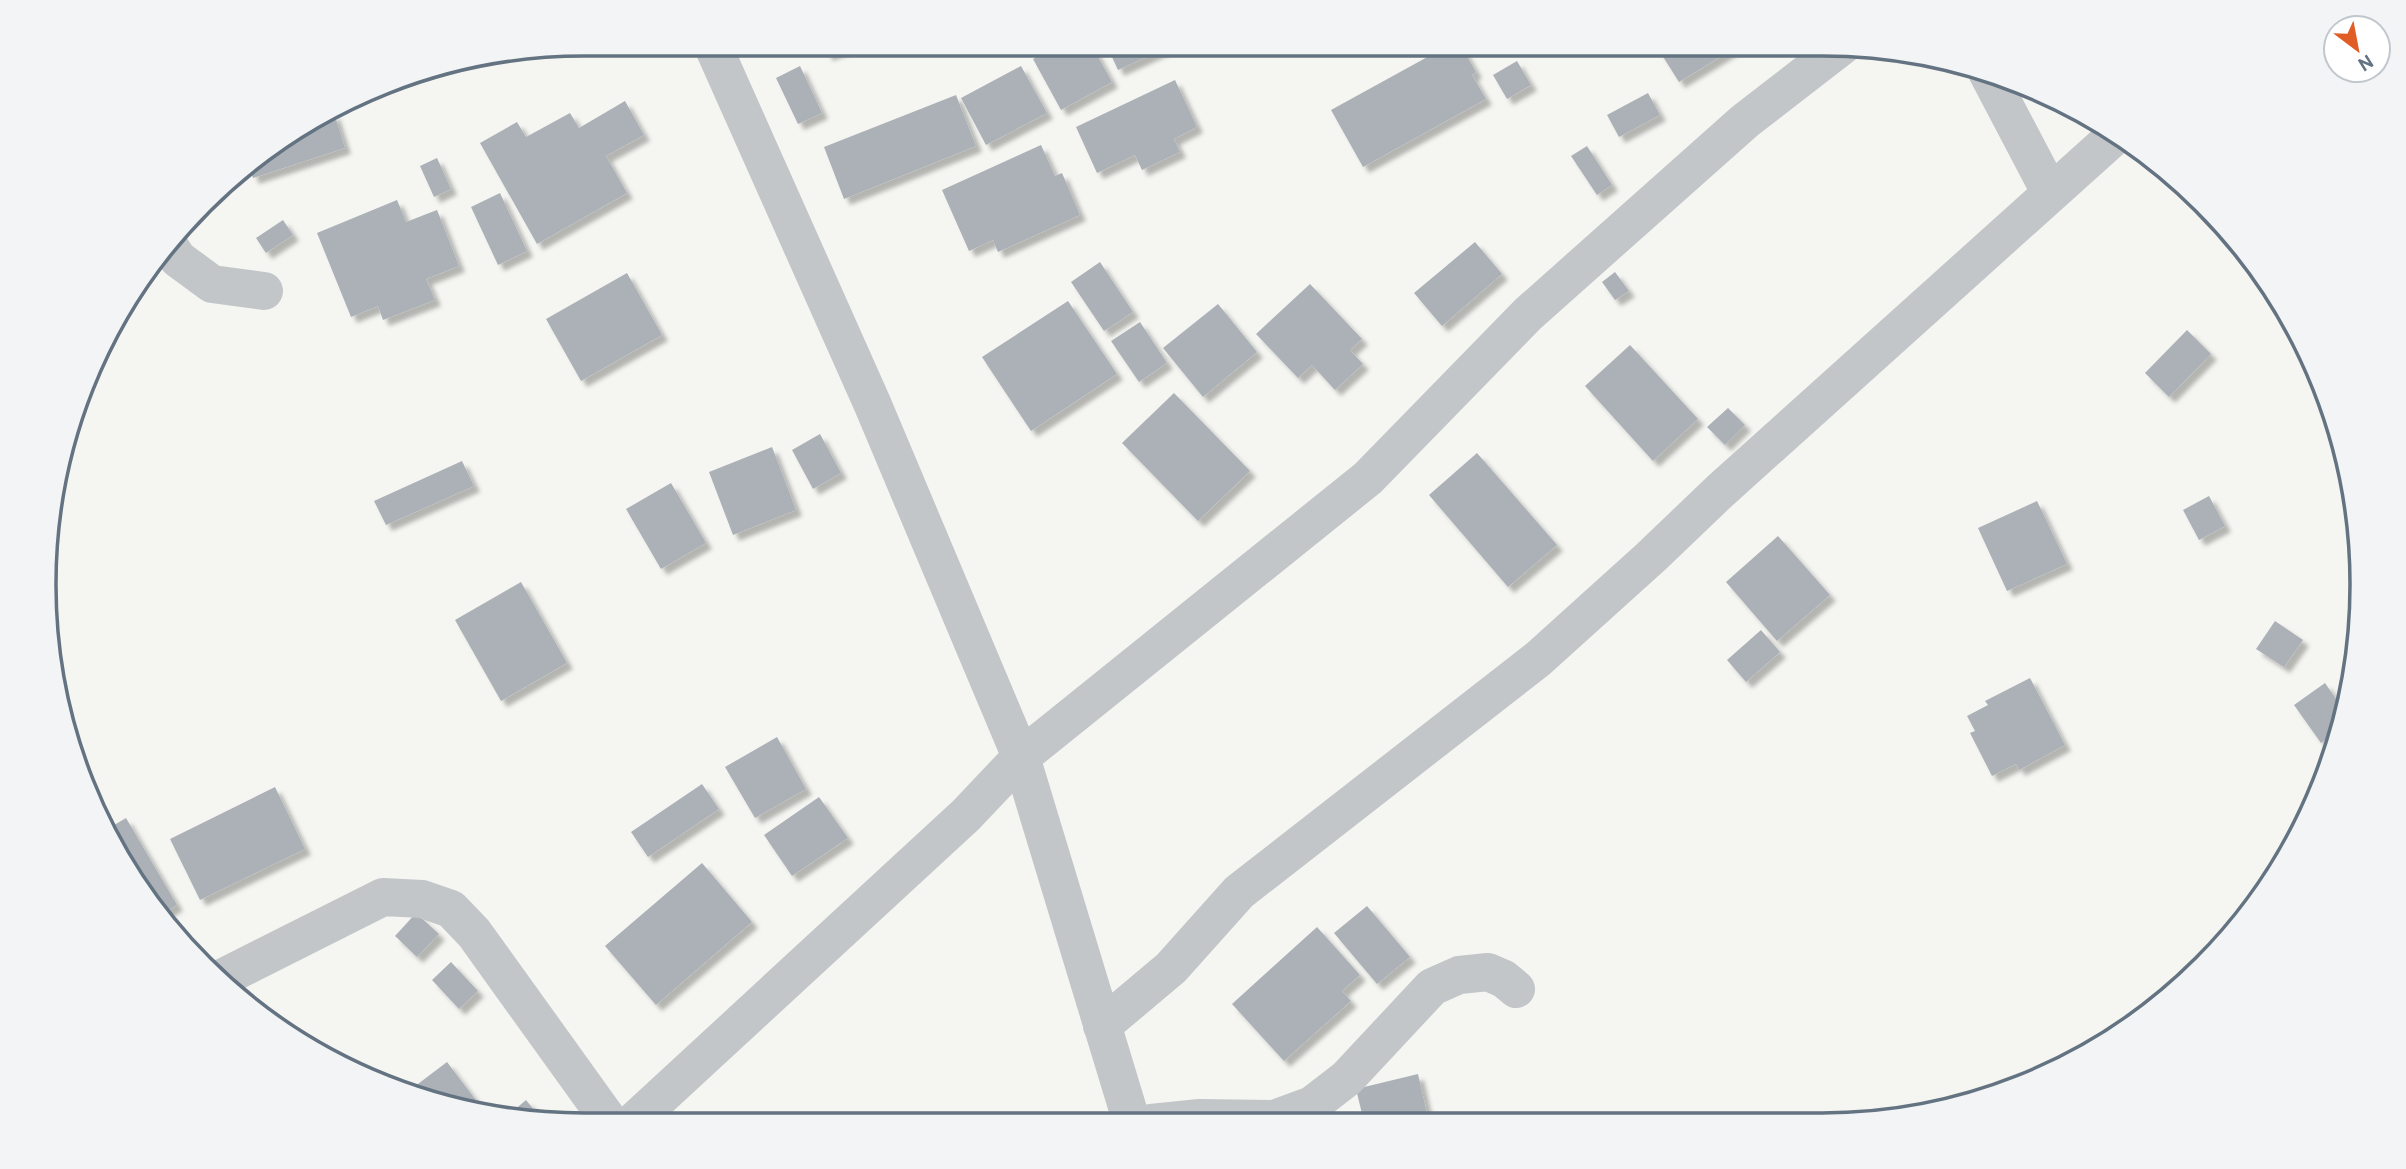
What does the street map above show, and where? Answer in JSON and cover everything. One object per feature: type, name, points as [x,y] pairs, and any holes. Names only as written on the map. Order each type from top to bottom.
[{"type":"street","points":[[717,56],[872,403],[1021,757],[1129,1113]]},
{"type":"street","points":[[643,1113],[966,815],[1021,757],[1368,478],[1528,314],[1745,121],[1829,56]]},
{"type":"street","points":[[1994,85],[2050,192]]},
{"type":"street","points":[[1102,1026],[1171,968],[1239,892],[1538,659],[2109,141]]},
{"type":"street","points":[[174,252],[178,259],[212,284],[264,291]]},
{"type":"street","points":[[228,974],[383,897],[422,899],[451,909],[474,933],[603,1113]]},
{"type":"street","points":[[1290,1113],[1312,1105],[1347,1078],[1432,987],[1459,975],[1488,972],[1504,979],[1516,989]]},
{"type":"building","points":[[1039,56],[1098,56],[1112,82],[1061,110],[1033,59]]},
{"type":"building","points":[[1112,56],[1149,56],[1118,70]]},
{"type":"building","points":[[1429,56],[1467,56],[1476,72],[1472,75],[1486,99],[1363,167],[1331,110]]},
{"type":"building","points":[[1663,56],[1721,56],[1679,82]]},
{"type":"building","points":[[1517,61],[1531,85],[1507,99],[1493,75]]},
{"type":"building","points":[[800,66],[822,113],[798,124],[776,78]]},
{"type":"building","points":[[1021,66],[1047,113],[986,145],[961,98]]},
{"type":"building","points":[[1175,80],[1197,127],[1174,139],[1180,152],[1142,170],[1135,155],[1097,173],[1076,127]]},
{"type":"building","points":[[1648,93],[1660,115],[1619,137],[1607,115]]},
{"type":"building","points":[[956,95],[976,146],[844,199],[824,147]]},
{"type":"building","points":[[625,101],[644,135],[606,156],[627,193],[537,244],[480,143],[517,122],[526,137],[570,113],[579,128]]},
{"type":"building","points":[[336,119],[345,148],[253,178],[252,174],[263,165]]},
{"type":"building","points":[[1041,145],[1055,176],[1062,173],[1080,215],[998,252],[993,240],[969,251],[942,190]]},
{"type":"building","points":[[1587,146],[1612,185],[1597,195],[1571,156]]},
{"type":"building","points":[[437,158],[451,189],[434,197],[420,166]]},
{"type":"building","points":[[500,193],[527,251],[498,265],[471,207]]},
{"type":"building","points":[[397,200],[406,222],[437,210],[459,266],[426,279],[435,300],[383,320],[378,306],[351,317],[317,233]]},
{"type":"building","points":[[283,220],[293,235],[266,253],[256,238]]},
{"type":"building","points":[[1475,242],[1502,274],[1442,326],[1414,293]]},
{"type":"building","points":[[1100,262],[1133,312],[1104,331],[1071,282]]},
{"type":"building","points":[[1615,272],[1629,291],[1615,300],[1602,282]]},
{"type":"building","points":[[627,273],[662,335],[581,381],[546,319]]},
{"type":"building","points":[[1310,284],[1362,339],[1350,350],[1363,364],[1335,390],[1312,365],[1298,378],[1256,334]]},
{"type":"building","points":[[1068,301],[1117,374],[1031,431],[982,357]]},
{"type":"building","points":[[1218,304],[1257,352],[1203,397],[1163,348]]},
{"type":"building","points":[[1140,322],[1167,363],[1139,382],[1111,341]]},
{"type":"building","points":[[2187,330],[2211,354],[2169,397],[2145,373]]},
{"type":"building","points":[[1630,345],[1698,419],[1653,461],[1585,386]]},
{"type":"building","points":[[1174,393],[1250,471],[1198,521],[1122,443]]},
{"type":"building","points":[[1728,408],[1745,425],[1725,445],[1707,427]]},
{"type":"building","points":[[820,434],[841,473],[813,489],[792,450]]},
{"type":"building","points":[[772,447],[796,510],[733,535],[709,472]]},
{"type":"building","points":[[1477,453],[1557,545],[1508,587],[1429,495]]},
{"type":"building","points":[[462,461],[474,486],[386,525],[374,501]]},
{"type":"building","points":[[671,483],[706,543],[661,569],[626,509]]},
{"type":"building","points":[[2209,496],[2225,526],[2199,540],[2183,510]]},
{"type":"building","points":[[2037,501],[2067,564],[2007,591],[1978,528]]},
{"type":"building","points":[[1778,536],[1830,595],[1777,641],[1726,582]]},
{"type":"building","points":[[521,582],[567,663],[501,701],[455,620]]},
{"type":"building","points":[[2275,621],[2303,640],[2284,667],[2256,649]]},
{"type":"building","points":[[1761,630],[1780,652],[1746,682],[1727,660]]},
{"type":"building","points":[[2030,678],[2065,745],[2019,770],[2016,764],[1992,776],[1970,733],[1975,731],[1967,716],[1988,705],[1985,701]]},
{"type":"building","points":[[2325,683],[2337,700],[2326,739],[2321,743],[2294,705]]},
{"type":"building","points":[[777,737],[806,789],[755,818],[725,767]]},
{"type":"building","points":[[702,784],[719,809],[648,857],[631,832]]},
{"type":"building","points":[[275,787],[305,849],[200,900],[170,839]]},
{"type":"building","points":[[819,797],[848,838],[792,876],[764,835]]},
{"type":"building","points":[[126,818],[177,905],[168,910],[165,906],[145,878],[115,825]]},
{"type":"building","points":[[702,863],[752,922],[656,1005],[605,946]]},
{"type":"building","points":[[1367,906],[1410,957],[1377,984],[1334,933]]},
{"type":"building","points":[[416,913],[439,934],[417,957],[395,936]]},
{"type":"building","points":[[1317,927],[1360,975],[1342,991],[1351,1001],[1284,1061],[1232,1004]]},
{"type":"building","points":[[451,962],[478,991],[459,1009],[432,980]]},
{"type":"building","points":[[447,1062],[477,1102],[448,1095],[416,1085]]},
{"type":"building","points":[[1418,1074],[1427,1113],[1362,1113],[1356,1089]]},
{"type":"building","points":[[526,1100],[534,1110],[517,1108]]}]
